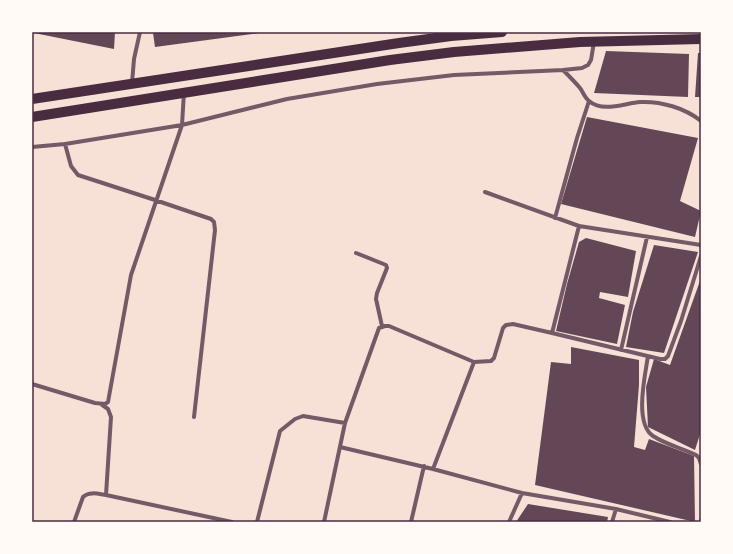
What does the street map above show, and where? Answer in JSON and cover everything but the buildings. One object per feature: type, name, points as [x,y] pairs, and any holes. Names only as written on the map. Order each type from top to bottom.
[{"type":"main road","points":[[32,99],[399,43],[474,33],[502,32]]},
{"type":"main road","points":[[32,117],[390,60],[454,52],[594,42],[701,39]]},
{"type":"street","points":[[132,83],[134,60],[140,32]]},
{"type":"street","points":[[32,147],[65,144],[182,125],[287,99],[377,84],[454,75],[582,68],[588,65],[591,60],[594,42]]},
{"type":"street","points":[[563,70],[589,101],[598,105],[606,106],[640,102],[658,102],[679,108],[701,121]]},
{"type":"street","points":[[32,384],[95,404],[108,402],[110,398],[130,275],[182,125],[184,92]]},
{"type":"street","points":[[555,218],[589,101]]},
{"type":"street","points":[[65,144],[71,166],[78,175],[211,219],[214,222],[215,225],[194,416]]},
{"type":"street","points":[[485,192],[579,226],[701,245]]},
{"type":"street","points":[[552,333],[579,226]]},
{"type":"street","points":[[621,350],[647,237]]},
{"type":"street","points":[[356,253],[386,265],[386,272],[376,299],[382,326]]},
{"type":"street","points":[[382,326],[389,326],[474,362],[491,361],[494,358],[503,328],[506,325],[513,324],[665,359],[668,356],[681,321],[701,256]]},
{"type":"street","points":[[324,522],[345,423],[377,332],[382,326]]},
{"type":"street","points":[[648,356],[643,383],[642,399],[646,429],[653,436],[666,443],[696,455],[701,464]]},
{"type":"street","points":[[434,469],[474,362]]},
{"type":"street","points":[[101,404],[108,409],[111,417],[106,495]]},
{"type":"street","points":[[257,522],[280,430],[295,419],[303,416],[345,423]]},
{"type":"street","points":[[340,447],[424,466],[522,493],[616,509],[670,522]]},
{"type":"street","points":[[411,522],[424,466]]},
{"type":"street","points":[[74,522],[83,497],[86,494],[92,493],[232,522]]},
{"type":"street","points":[[509,522],[522,493]]},
{"type":"street","points":[[612,522],[616,509]]}]
